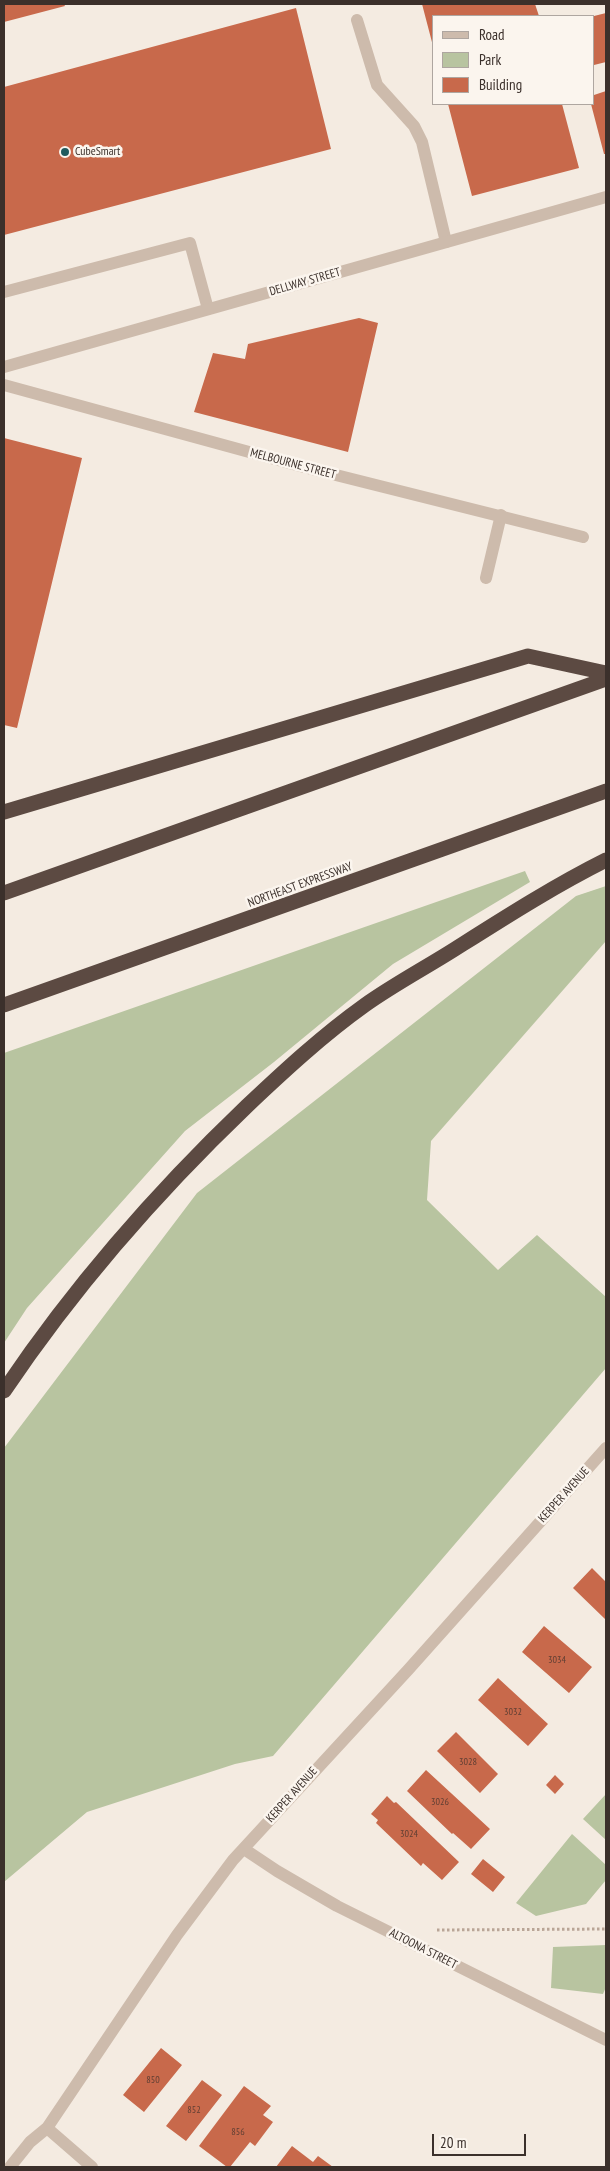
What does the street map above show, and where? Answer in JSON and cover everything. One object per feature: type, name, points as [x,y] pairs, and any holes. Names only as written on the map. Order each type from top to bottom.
[{"type":"highway","points":[[4,812],[528,656],[606,673]]},
{"type":"highway","points":[[4,893],[606,679]]},
{"type":"highway","name":"NORTHEAST EXPRESSWAY","points":[[4,1005],[606,791]]},
{"type":"highway","points":[[4,1391],[27,1356],[152,1201],[220,1132],[286,1070],[365,1005],[493,926],[606,860]]},
{"type":"street","points":[[357,20],[377,85],[414,126],[422,142],[446,242]]},
{"type":"street","name":"DELLWAY STREET","points":[[4,367],[606,197]]},
{"type":"street","points":[[4,292],[190,243],[208,309]]},
{"type":"street","name":"MELBOURNE STREET","points":[[4,385],[304,467],[583,537]]},
{"type":"street","points":[[486,578],[501,515]]},
{"type":"street","name":"KERPER AVENUE","points":[[10,2167],[30,2142],[47,2128],[177,1935],[233,1860],[606,1448]]},
{"type":"street","name":"ALTOONA STREET","points":[[244,1849],[277,1871],[337,1906],[606,2040]]},
{"type":"street","points":[[47,2128],[92,2167]]},
{"type":"path","points":[[427,1930],[606,1929]]},
{"type":"green space","points":[[525,871],[530,882],[393,964],[274,1062],[185,1131],[27,1308],[4,1343],[4,1053]]},
{"type":"green space","points":[[606,886],[606,941],[431,1141],[427,1200],[498,1270],[537,1235],[606,1297],[606,1368],[273,1756],[235,1764],[87,1812],[4,1882],[4,1448],[197,1193],[576,896]]},
{"type":"green space","points":[[606,1794],[606,1840],[583,1819]]},
{"type":"green space","points":[[572,1834],[606,1865],[606,1880],[586,1904],[536,1916],[516,1903]]},
{"type":"green space","points":[[606,1945],[606,1987],[603,1994],[551,1988],[553,1947]]},
{"type":"building","points":[[4,4],[64,4],[65,6],[4,22]]},
{"type":"building","points":[[422,4],[535,4],[539,15],[432,15],[432,42]]},
{"type":"building","points":[[296,8],[331,149],[4,235],[4,87]]},
{"type":"building","points":[[606,13],[606,62],[595,65],[595,16]]},
{"type":"building","points":[[606,91],[606,154],[604,154],[591,105],[595,105],[595,95]]},
{"type":"building","points":[[448,105],[562,105],[579,168],[472,196]]},
{"type":"building","points":[[359,318],[378,323],[348,452],[194,412],[213,353],[245,359],[248,344]]},
{"type":"building","points":[[4,438],[82,458],[17,728],[4,725]]},
{"type":"building","points":[[592,1568],[606,1582],[606,1620],[573,1588]]},
{"type":"building","points":[[544,1626],[592,1667],[569,1693],[522,1652]]},
{"type":"building","points":[[498,1678],[548,1724],[528,1746],[478,1700]]},
{"type":"building","points":[[456,1732],[498,1774],[480,1793],[437,1751]]},
{"type":"building","points":[[426,1770],[490,1829],[471,1849],[452,1834],[407,1791]]},
{"type":"building","points":[[555,1775],[564,1784],[555,1794],[546,1785]]},
{"type":"building","points":[[387,1796],[394,1803],[396,1802],[459,1862],[442,1880],[423,1863],[421,1866],[376,1823],[378,1820],[371,1814]]},
{"type":"building","points":[[483,1859],[505,1877],[493,1892],[471,1874]]},
{"type":"building","points":[[161,2048],[182,2065],[144,2112],[123,2095]]},
{"type":"building","points":[[202,2080],[222,2095],[186,2141],[166,2126]]},
{"type":"building","points":[[244,2086],[271,2106],[263,2115],[273,2122],[255,2146],[250,2142],[230,2167],[227,2167],[199,2146]]},
{"type":"building","points":[[292,2146],[313,2162],[318,2156],[333,2167],[276,2167]]},
{"type":"place","name":"CubeSmart","points":[[65,152]]}]
